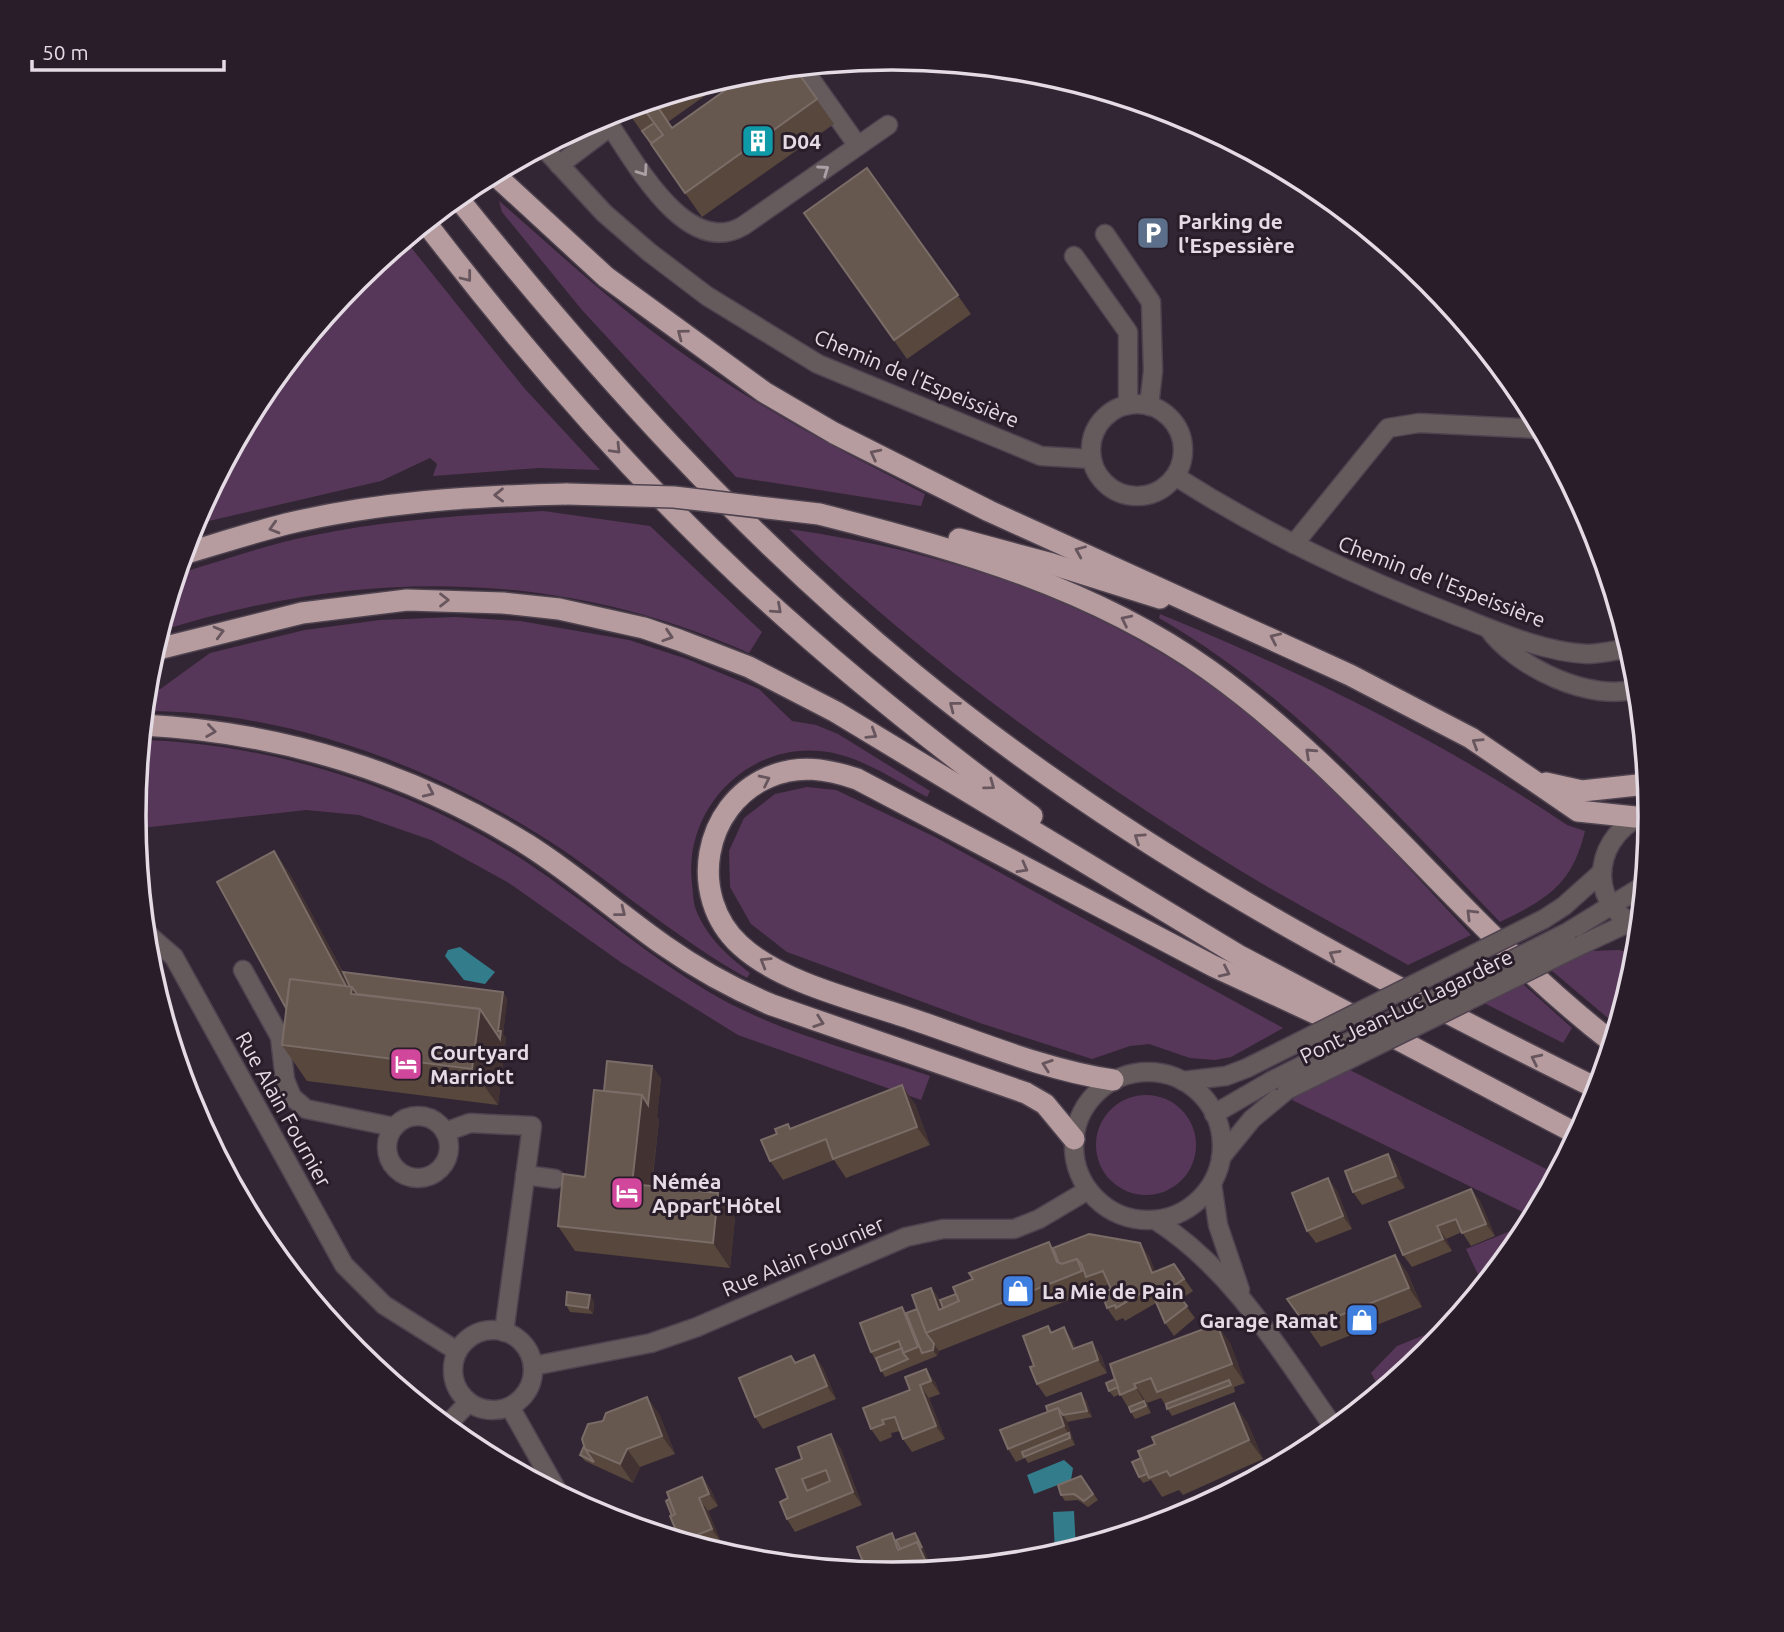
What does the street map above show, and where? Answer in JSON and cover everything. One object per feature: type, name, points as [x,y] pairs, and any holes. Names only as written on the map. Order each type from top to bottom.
[{"type":"highway","points":[[502,181],[606,277],[764,392],[834,433],[989,511],[1232,619],[1406,703],[1471,738],[1578,811],[1638,815]]},
{"type":"highway","points":[[464,206],[601,372],[731,510],[874,640],[957,708],[1094,808],[1226,893],[1346,962],[1588,1084]]},
{"type":"highway","points":[[431,230],[491,308],[573,404],[741,577],[915,728],[1134,891]]},
{"type":"highway","points":[[196,550],[286,524],[396,504],[481,496],[567,494],[674,497],[819,514],[992,547],[1232,619]]},
{"type":"highway","points":[[819,514],[913,538],[1024,574],[1134,623],[1208,669],[1304,747],[1398,838],[1510,953],[1605,1035]]},
{"type":"highway","points":[[165,647],[302,613],[360,603],[407,600],[503,603],[559,609],[631,625],[707,649],[811,699],[1238,955],[1568,1130]]},
{"type":"highway","points":[[151,726],[240,734],[304,748],[409,783],[470,811],[529,846],[664,946],[734,989],[772,1005],[1026,1093],[1045,1104],[1074,1139]]},
{"type":"highway","points":[[1113,1080],[1059,1069],[817,986],[753,955],[727,930],[709,890],[708,857],[723,816],[743,793],[781,773],[827,770],[857,779],[1213,966],[1495,1092]]},
{"type":"highway","points":[[1535,780],[1582,791],[1637,785]]},
{"type":"street","points":[[808,75],[858,146]]},
{"type":"street","points":[[610,126],[678,216],[697,229],[721,234],[743,226],[888,125]]},
{"type":"street","points":[[559,165],[594,133]]},
{"type":"street","name":"Chemin de l'Espeissière","points":[[549,154],[604,213],[697,289],[818,364],[1041,456],[1092,459]]},
{"type":"street","points":[[1105,234],[1151,302],[1153,371],[1149,406]]},
{"type":"street","points":[[1074,256],[1128,332],[1128,405]]},
{"type":"street","points":[[1128,405],[1149,406],[1167,416],[1180,434],[1183,448],[1175,476],[1165,487],[1151,494],[1136,496],[1121,493],[1107,485],[1097,473],[1092,459],[1091,445],[1095,431],[1109,415],[1128,405]]},
{"type":"street","points":[[1294,544],[1388,428],[1419,423],[1529,428]]},
{"type":"street","name":"Chemin de l'Espeissière","points":[[1175,476],[1243,519],[1361,578],[1488,628],[1536,644],[1588,654],[1619,650]]},
{"type":"street","points":[[1488,628],[1499,645],[1534,669],[1588,689],[1628,692]]},
{"type":"street","points":[[1631,921],[1612,905],[1602,872],[1611,840],[1638,818]]},
{"type":"street","name":"Pont Jean-Luc Lagardère","points":[[1183,1081],[1226,1076],[1247,1068],[1544,919],[1564,906],[1602,872]]},
{"type":"street","points":[[1214,1114],[1271,1082],[1574,938],[1612,905],[1634,892]]},
{"type":"street","name":"Pont Jean-Luc Lagardère","points":[[1221,1157],[1252,1119],[1287,1090],[1574,938],[1630,925]]},
{"type":"street","name":"Rue Alain Fournier","points":[[157,942],[174,957],[344,1265],[384,1305],[457,1351]]},
{"type":"street","points":[[243,970],[280,1037],[285,1080],[292,1097],[306,1109],[394,1127]]},
{"type":"street","points":[[1155,1220],[1188,1209],[1212,1184],[1221,1157],[1220,1128],[1214,1114],[1196,1090],[1183,1081],[1164,1074],[1143,1072],[1113,1080],[1089,1100],[1079,1118],[1074,1139],[1076,1166],[1088,1190],[1118,1214],[1155,1220],[1193,1246],[1244,1300],[1329,1420]]},
{"type":"street","points":[[419,1116],[438,1124],[445,1132],[449,1152],[439,1171],[421,1179],[400,1174],[388,1157],[386,1147],[394,1127],[409,1117],[419,1116]]},
{"type":"street","points":[[445,1132],[470,1123],[532,1126],[504,1332]]},
{"type":"street","points":[[525,1175],[555,1179]]},
{"type":"street","points":[[1212,1184],[1218,1225],[1244,1300]]},
{"type":"street","name":"Rue Alain Fournier","points":[[533,1366],[650,1343],[697,1326],[906,1237],[943,1229],[1014,1229],[1039,1219],[1088,1190]]},
{"type":"street","points":[[504,1332],[524,1344],[533,1366],[533,1376],[525,1394],[510,1407],[481,1409],[468,1402],[459,1392],[453,1378],[457,1351],[477,1333],[504,1332]]},
{"type":"street","points":[[453,1418],[468,1402]]},
{"type":"street","points":[[510,1407],[550,1479]]},
{"type":"shaded area","points":[[499,201],[664,340],[775,413],[925,494],[921,506],[736,477],[582,310],[502,212]]},
{"type":"shaded area","points":[[410,247],[525,389],[600,470],[539,468],[433,476],[437,464],[430,458],[381,481],[207,521],[246,443],[300,362],[364,288]]},
{"type":"shaded area","points":[[543,511],[650,526],[762,632],[749,653],[677,625],[604,605],[530,592],[457,586],[383,588],[309,596],[234,610],[170,628],[188,571],[276,544],[339,530],[485,514]]},
{"type":"shaded area","points":[[789,529],[903,551],[1015,584],[1121,630],[1171,659],[1220,692],[1288,747],[1351,807],[1471,935],[1408,965],[1261,883],[1121,794],[1005,712],[894,624]]},
{"type":"shaded area","points":[[1160,614],[1369,709],[1470,764],[1567,825],[1585,831],[1573,865],[1565,877],[1544,897],[1500,922],[1340,757],[1253,682],[1207,648],[1159,618]]},
{"type":"shaded area","points":[[455,617],[520,621],[629,640],[687,659],[759,689],[792,721],[816,725],[838,734],[930,791],[927,797],[862,762],[820,751],[793,752],[768,758],[745,770],[725,787],[709,808],[698,831],[692,857],[693,897],[696,910],[712,938],[750,973],[747,978],[676,933],[563,850],[468,794],[363,750],[309,733],[199,713],[153,711],[157,686],[159,690],[210,653],[305,630],[380,620]]},
{"type":"shaded area","points":[[150,741],[192,743],[295,762],[397,795],[445,816],[535,868],[664,963],[717,997],[790,1030],[930,1076],[921,1100],[738,1035],[622,963],[509,883],[431,840],[359,815],[306,810],[146,827]]},
{"type":"shaded area","points":[[807,787],[836,790],[935,837],[1283,1028],[1231,1057],[1215,1060],[1190,1058],[1149,1044],[1130,1046],[1092,1059],[980,1023],[787,952],[751,924],[730,887],[729,851],[744,818],[775,794]]},
{"type":"shaded area","points":[[1590,951],[1626,951],[1613,1009],[1608,1018],[1551,970]]},
{"type":"shaded area","points":[[1523,984],[1572,1028],[1563,1043],[1484,1003]]},
{"type":"shaded area","points":[[1348,1069],[1548,1170],[1523,1212],[1292,1100],[1297,1094]]},
{"type":"shaded area","points":[[1146,1095],[1174,1103],[1188,1117],[1196,1145],[1188,1173],[1174,1187],[1146,1195],[1118,1187],[1104,1173],[1096,1145],[1104,1117],[1118,1103]]},
{"type":"shaded area","points":[[1512,1230],[1479,1276],[1466,1249]]},
{"type":"shaded area","points":[[1430,1333],[1377,1383],[1371,1373],[1397,1346]]},
{"type":"water","points":[[460,947],[495,972],[485,984],[464,980],[445,956],[448,950]]},
{"type":"water","points":[[1064,1460],[1073,1468],[1071,1480],[1034,1494],[1027,1475]]},
{"type":"water","points":[[1074,1511],[1075,1539],[1055,1544],[1053,1512]]},
{"type":"building","points":[[800,76],[817,99],[685,193],[651,144],[663,135],[646,112],[658,108],[672,128],[728,88],[746,84]]},
{"type":"building","points":[[654,123],[663,135],[651,143],[642,131]]},
{"type":"building","points":[[867,168],[958,295],[894,340],[804,213]]},
{"type":"building","points":[[274,851],[346,986],[290,979],[286,1008],[217,882]]},
{"type":"building","points":[[343,972],[503,992],[498,1031],[501,1031],[500,1039],[480,1009],[357,994],[350,987]]},
{"type":"building","points":[[290,979],[352,987],[351,994],[480,1009],[472,1069],[282,1045]]},
{"type":"building","points":[[607,1061],[652,1066],[648,1105],[642,1095],[604,1091]]},
{"type":"building","points":[[902,1085],[917,1127],[833,1159],[826,1139],[770,1161],[761,1140],[777,1134],[775,1129],[788,1124],[790,1129]]},
{"type":"building","points":[[594,1090],[642,1095],[632,1184],[718,1193],[713,1243],[558,1226],[563,1174],[585,1177]]},
{"type":"building","points":[[1388,1154],[1396,1176],[1353,1192],[1345,1171]]},
{"type":"building","points":[[1328,1178],[1343,1216],[1307,1231],[1292,1193]]},
{"type":"building","points":[[1471,1189],[1486,1224],[1462,1233],[1456,1219],[1437,1226],[1443,1239],[1403,1255],[1389,1222]]},
{"type":"building","points":[[1089,1234],[1140,1243],[1152,1273],[1174,1264],[1184,1279],[1172,1287],[1187,1306],[1165,1323],[1150,1288],[1116,1308],[1115,1305],[1107,1308],[1102,1293],[1111,1289],[1103,1271],[1086,1277],[1077,1259],[1059,1263],[1053,1248]]},
{"type":"building","points":[[1049,1242],[1057,1262],[1062,1264],[1077,1259],[1082,1271],[926,1333],[912,1295],[931,1288],[939,1310],[959,1301],[953,1287],[973,1279],[969,1273]]},
{"type":"building","points":[[1395,1255],[1409,1288],[1308,1328],[1287,1299]]},
{"type":"building","points":[[567,1292],[590,1295],[588,1308],[566,1305]]},
{"type":"building","points":[[956,1294],[959,1301],[943,1308],[940,1300]]},
{"type":"building","points":[[902,1307],[918,1347],[903,1353],[899,1341],[871,1352],[860,1323]]},
{"type":"building","points":[[917,1309],[926,1333],[934,1344],[933,1350],[922,1353],[906,1313]]},
{"type":"building","points":[[1217,1324],[1232,1364],[1157,1392],[1151,1378],[1134,1384],[1136,1388],[1120,1395],[1110,1364]]},
{"type":"building","points":[[1048,1326],[1051,1333],[1064,1327],[1073,1349],[1092,1342],[1098,1360],[1037,1384],[1030,1367],[1034,1366],[1023,1336]]},
{"type":"building","points":[[902,1348],[908,1359],[881,1371],[876,1358]]},
{"type":"building","points":[[814,1355],[827,1386],[755,1417],[739,1378],[791,1356],[795,1363]]},
{"type":"building","points":[[926,1369],[931,1381],[920,1385],[936,1426],[903,1439],[895,1417],[882,1420],[884,1424],[871,1429],[863,1408],[910,1390],[905,1377]]},
{"type":"building","points":[[1115,1379],[1118,1387],[1109,1391],[1106,1383]]},
{"type":"building","points":[[1229,1380],[1231,1385],[1167,1409],[1166,1404]]},
{"type":"building","points":[[1081,1393],[1087,1411],[1063,1415],[1058,1408],[1048,1412],[1046,1406]]},
{"type":"building","points":[[647,1397],[662,1436],[627,1449],[620,1464],[585,1449],[582,1439],[588,1424],[603,1421],[606,1413]]},
{"type":"building","points":[[1144,1401],[1146,1406],[1131,1412],[1129,1407]]},
{"type":"building","points":[[1234,1403],[1249,1440],[1170,1476],[1167,1471],[1149,1478],[1138,1451],[1155,1444],[1152,1437]]},
{"type":"building","points":[[1058,1408],[1064,1426],[1008,1449],[1000,1430]]},
{"type":"building","points":[[1069,1433],[1070,1438],[1024,1457],[1022,1452]]},
{"type":"building","points":[[831,1434],[853,1492],[787,1519],[780,1502],[788,1498],[776,1469],[802,1459],[798,1447]],"holes":[[[826,1470],[830,1481],[807,1491],[802,1479]]]},
{"type":"building","points":[[584,1446],[585,1449],[594,1462],[580,1455]]},
{"type":"building","points":[[1141,1458],[1147,1474],[1139,1477],[1132,1462]]},
{"type":"building","points":[[1081,1476],[1093,1494],[1084,1501],[1074,1494],[1061,1495],[1058,1485]]},
{"type":"building","points":[[702,1477],[709,1494],[699,1498],[712,1529],[695,1536],[676,1530],[670,1516],[675,1514],[667,1492]]},
{"type":"building","points":[[669,1499],[675,1514],[672,1516],[666,1501]]},
{"type":"building","points":[[892,1533],[898,1550],[917,1542],[925,1561],[863,1561],[857,1547]]},
{"type":"building","points":[[915,1533],[922,1548],[917,1542],[900,1549],[896,1540]]},
{"type":"place","name":"D04","points":[[758,141]]},
{"type":"place","name":"Parking de l'Espessière","points":[[1153,233]]},
{"type":"place","name":"Courtyard Marriott","points":[[406,1064]]},
{"type":"place","name":"Néméa Appart'Hôtel","points":[[627,1193]]},
{"type":"place","name":"La Mie de Pain","points":[[1018,1291]]},
{"type":"place","name":"Garage Ramat","points":[[1362,1320]]}]
